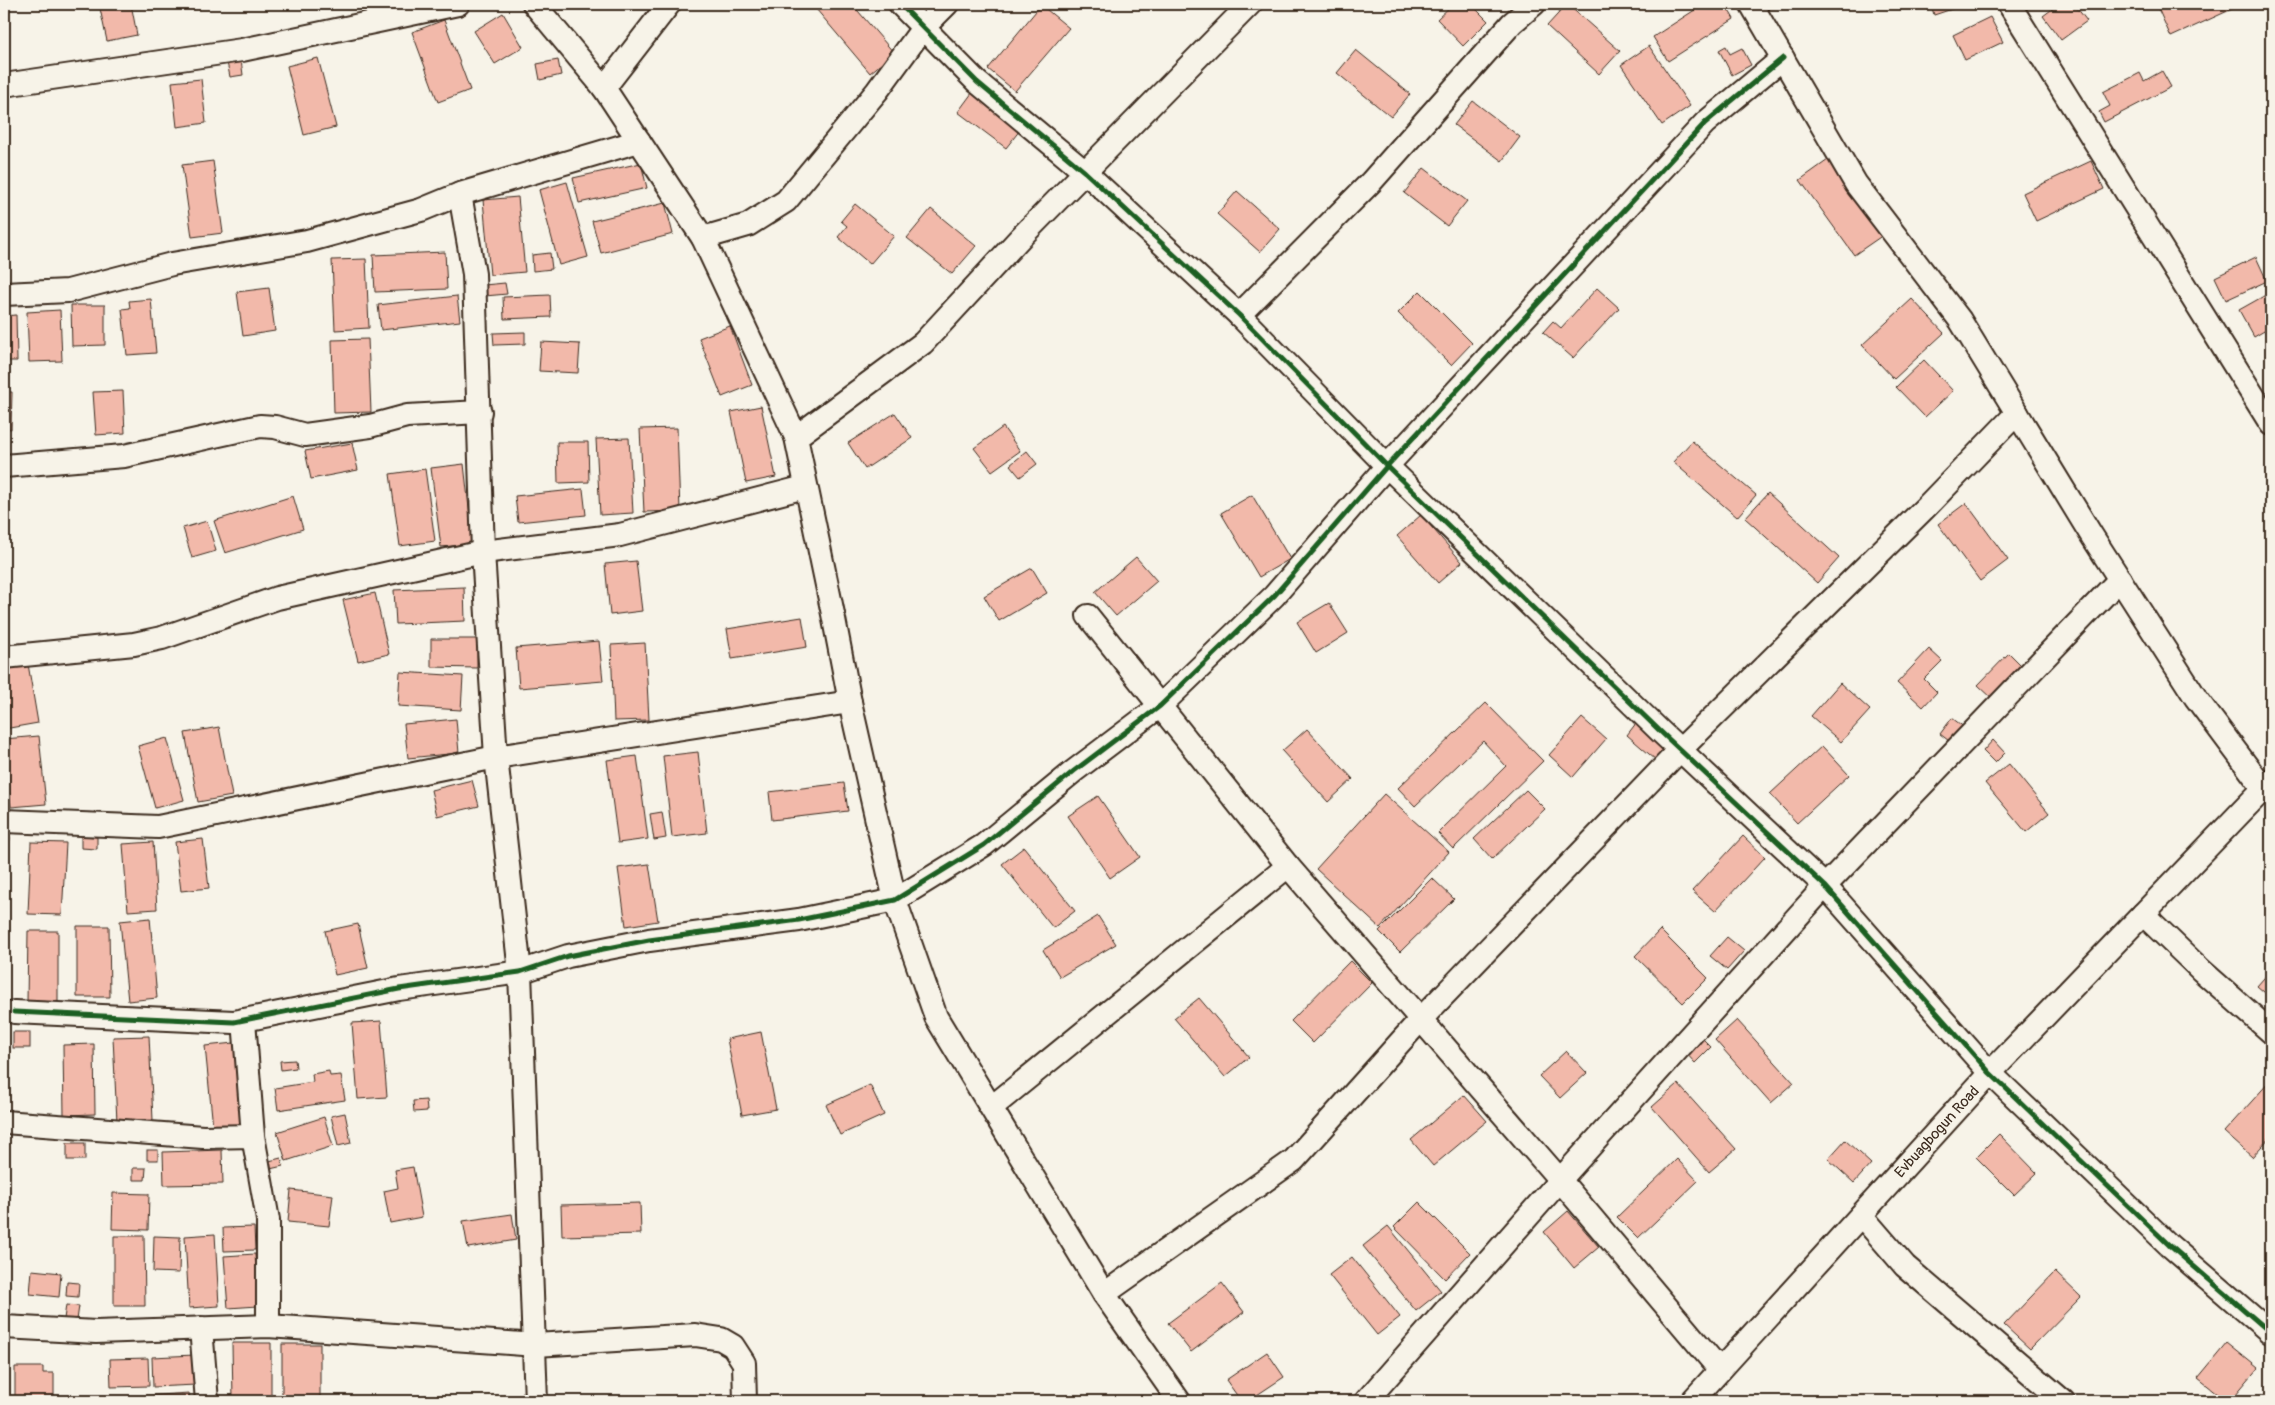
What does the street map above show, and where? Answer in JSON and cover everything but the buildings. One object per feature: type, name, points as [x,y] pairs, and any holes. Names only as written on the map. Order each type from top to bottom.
[{"type":"street","points":[[4,85],[242,50],[458,4]]},
{"type":"street","points":[[534,4],[604,88],[703,238],[796,437],[805,487],[834,614],[850,702],[895,900],[936,1016],[1104,1294],[1174,1400]]},
{"type":"street","points":[[604,88],[669,4]]},
{"type":"street","points":[[900,4],[977,82],[1085,172],[1239,314],[1387,466],[1680,750],[1825,886],[1990,1073],[2169,1245],[2271,1333]]},
{"type":"street","points":[[703,238],[748,225],[786,201],[877,91],[923,28],[947,4]]},
{"type":"street","points":[[796,437],[923,343],[1085,172],[1250,4]]},
{"type":"street","points":[[1239,314],[1371,182],[1512,23],[1534,4]]},
{"type":"street","points":[[1751,4],[1856,184],[1960,320],[2196,698],[2267,785]]},
{"type":"street","points":[[2009,4],[2271,424]]},
{"type":"street","points":[[14,1012],[234,1022],[399,990],[520,972],[568,956],[649,940],[799,920],[895,900],[984,845],[1074,771],[1160,706],[1274,596],[1387,466],[1705,123],[1783,58]]},
{"type":"street","points":[[4,294],[68,291],[172,264],[307,240],[421,210],[460,194],[639,141]]},
{"type":"street","points":[[460,194],[474,274],[480,412],[483,552],[496,757],[520,972],[536,1345],[536,1401]]},
{"type":"street","points":[[4,466],[124,456],[260,426],[275,427],[305,435],[370,426],[407,416],[480,412]]},
{"type":"street","points":[[1104,1294],[1294,1160],[1421,1019],[1680,750],[1919,514],[2017,413]]},
{"type":"street","points":[[4,657],[134,644],[162,638],[277,598],[483,552],[620,535],[805,487]]},
{"type":"street","points":[[1366,1401],[1560,1180],[1825,886],[2120,579]]},
{"type":"street","points":[[1088,616],[1288,866],[1560,1180],[1720,1370]]},
{"type":"street","points":[[4,820],[158,828],[496,757],[850,702]]},
{"type":"street","name":"Evbuagbogun Road","points":[[1692,1401],[1990,1073],[2267,785]]},
{"type":"street","points":[[992,1107],[1288,866]]},
{"type":"street","points":[[2143,914],[2201,970],[2271,1032]]},
{"type":"street","points":[[244,1020],[253,1136],[268,1220],[268,1326]]},
{"type":"street","points":[[4,1122],[203,1137],[253,1136]]},
{"type":"street","points":[[1861,1215],[1905,1266],[2063,1401]]},
{"type":"street","points":[[4,1327],[96,1332],[268,1326],[536,1345],[695,1334],[722,1339],[733,1346],[744,1363],[745,1401]]},
{"type":"street","points":[[200,1328],[207,1401]]},
{"type":"cycle path","points":[[900,4],[977,82],[1085,172],[1239,315],[1387,466],[1661,732],[1825,886],[1990,1073],[2169,1245],[2271,1333]]},
{"type":"cycle path","points":[[14,1012],[234,1022],[399,989],[520,972],[568,956],[649,940],[799,920],[895,900],[984,845],[1074,771],[1160,706],[1274,596],[1387,466],[1705,123],[1783,58]]}]
